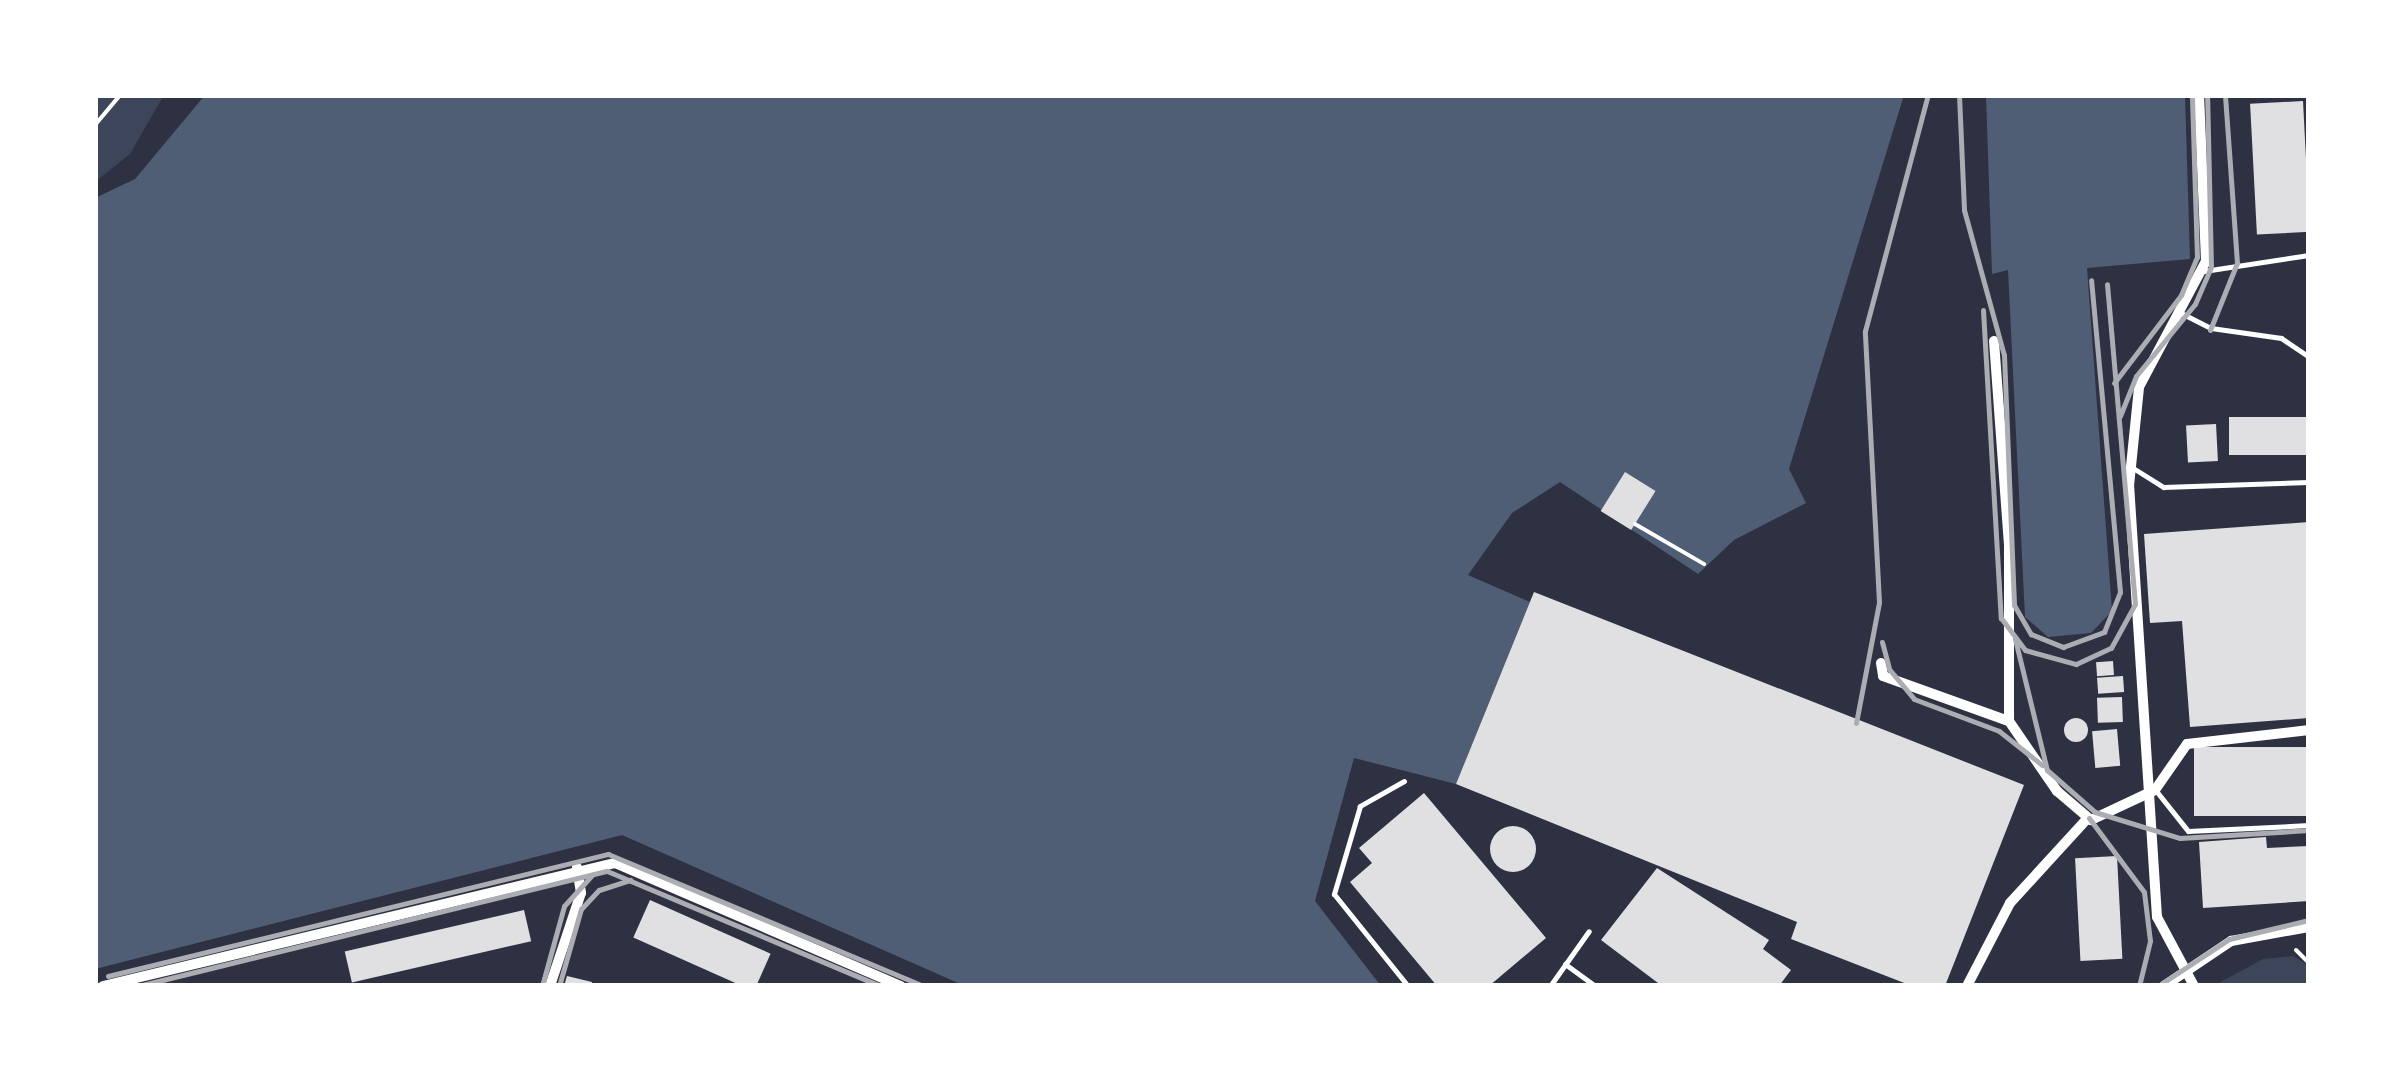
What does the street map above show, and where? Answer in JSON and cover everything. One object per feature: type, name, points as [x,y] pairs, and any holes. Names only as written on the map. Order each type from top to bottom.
[{"type":"street","points":[[2194,986],[2157,916],[2155,790],[2129,486],[2139,387],[2203,271],[2199,95]]},
{"type":"street","points":[[1994,342],[2010,546],[2009,722]]},
{"type":"street","points":[[1880,663],[1883,676],[2009,722],[2087,820]]},
{"type":"street","points":[[1966,986],[2010,903],[2087,820],[2107,820],[2155,790],[2178,752],[2200,738],[2309,730]]},
{"type":"street","points":[[103,986],[577,867],[629,866],[902,986]]},
{"type":"street","points":[[550,986],[581,893],[577,867]]},
{"type":"street","points":[[2164,986],[2184,968],[2248,935],[2309,927]]},
{"type":"lane","points":[[2203,271],[2309,255]]},
{"type":"lane","points":[[2179,312],[2222,331],[2281,338],[2309,357]]},
{"type":"lane","points":[[2130,460],[2144,482],[2163,487],[2309,482]]},
{"type":"lane","points":[[1404,782],[1360,806],[1334,894],[1408,986]]},
{"type":"lane","points":[[2155,790],[2188,831],[2309,825]]},
{"type":"lane","points":[[1550,986],[1589,932]]},
{"type":"lane","points":[[1565,964],[1595,986]]},
{"type":"path","points":[[95,125],[120,95]]},
{"type":"path","points":[[95,114],[101,120]]},
{"type":"path","points":[[1635,524],[1704,564]]},
{"type":"path","points":[[2296,950],[2309,963]]},
{"type":"shaded area","points":[[95,95],[164,95],[130,154],[95,182]]},
{"type":"shaded area","points":[[205,95],[1904,95],[1789,469],[1806,503],[1734,540],[1698,574],[1560,482],[1512,513],[1468,575],[1530,602],[1456,784],[1354,758],[1315,901],[1381,986],[965,986],[622,835],[95,969],[95,198],[135,179]]},
{"type":"shaded area","points":[[1986,95],[2185,95],[2190,259],[2087,268],[2112,611],[2091,633],[2048,637],[2025,617],[2008,270],[1992,274]]},
{"type":"shaded area","points":[[2293,956],[2309,966],[2309,986],[2213,986],[2263,959]]},
{"type":"building","points":[[2303,101],[2309,232],[2257,235],[2250,104]]},
{"type":"building","points":[[2229,417],[2309,417],[2309,455],[2229,455]]},
{"type":"building","points":[[2216,424],[2218,461],[2188,463],[2186,426]]},
{"type":"building","points":[[1625,472],[1656,491],[1631,530],[1601,511]]},
{"type":"building","points":[[2309,522],[2309,718],[2190,727],[2182,621],[2150,623],[2144,534]]},
{"type":"building","points":[[1534,592],[2024,785],[1945,986],[1912,986],[1791,939],[1797,922],[1456,784]]},
{"type":"building","points":[[2113,661],[2114,675],[2097,676],[2096,662]]},
{"type":"building","points":[[2123,676],[2124,692],[2098,694],[2097,678]]},
{"type":"building","points":[[2122,697],[2123,722],[2098,723],[2097,698]]},
{"type":"building","points":[[2076,718],[2085,721],[2085,739],[2076,742],[2067,739],[2064,730],[2067,721]]},
{"type":"building","points":[[2117,729],[2120,766],[2095,768],[2092,731]]},
{"type":"building","points":[[2194,747],[2309,747],[2309,816],[2194,816]]},
{"type":"building","points":[[1424,793],[1546,938],[1489,986],[1437,986],[1350,882],[1372,863],[1359,848]]},
{"type":"building","points":[[1513,826],[1529,833],[1536,849],[1529,865],[1513,872],[1497,865],[1490,849],[1497,833]]},
{"type":"building","points":[[2266,837],[2267,848],[2309,846],[2309,901],[2203,908],[2199,842]]},
{"type":"building","points":[[2117,856],[2122,959],[2080,961],[2075,858]]},
{"type":"building","points":[[1657,868],[1769,940],[1763,949],[1791,970],[1779,986],[1662,986],[1601,940]]},
{"type":"building","points":[[650,900],[771,954],[756,986],[742,986],[633,937]]},
{"type":"building","points":[[524,910],[531,941],[352,983],[345,951]]},
{"type":"building","points":[[567,976],[592,982],[591,986],[564,986]]},
{"type":"railway","points":[[1856,723],[1879,602],[1865,331],[1928,95]]},
{"type":"railway","points":[[1959,95],[1964,210],[2004,355],[2014,605],[2031,634],[2063,647],[2104,632],[2120,592],[2091,280]]},
{"type":"railway","points":[[2114,383],[2181,295],[2197,257],[2192,95]]},
{"type":"railway","points":[[2120,416],[2136,376],[2195,304],[2211,267],[2207,95]]},
{"type":"railway","points":[[2210,330],[2237,263],[2225,95]]},
{"type":"railway","points":[[1983,310],[2001,618],[2025,650],[2076,664],[2111,648],[2135,604],[2107,284]]},
{"type":"railway","points":[[2015,639],[2047,770],[2095,812],[2180,838],[2309,830]]},
{"type":"railway","points":[[1882,642],[1889,669],[1914,699],[1999,731],[2042,765]]},
{"type":"railway","points":[[2089,818],[2144,892],[2150,941],[2139,986]]},
{"type":"railway","points":[[108,976],[608,854],[923,986]]},
{"type":"railway","points":[[138,986],[607,871],[881,986]]},
{"type":"railway","points":[[542,986],[564,906],[592,875]]},
{"type":"railway","points":[[559,986],[581,909],[599,890],[630,880]]},
{"type":"railway","points":[[2158,986],[2229,939],[2309,920]]}]
